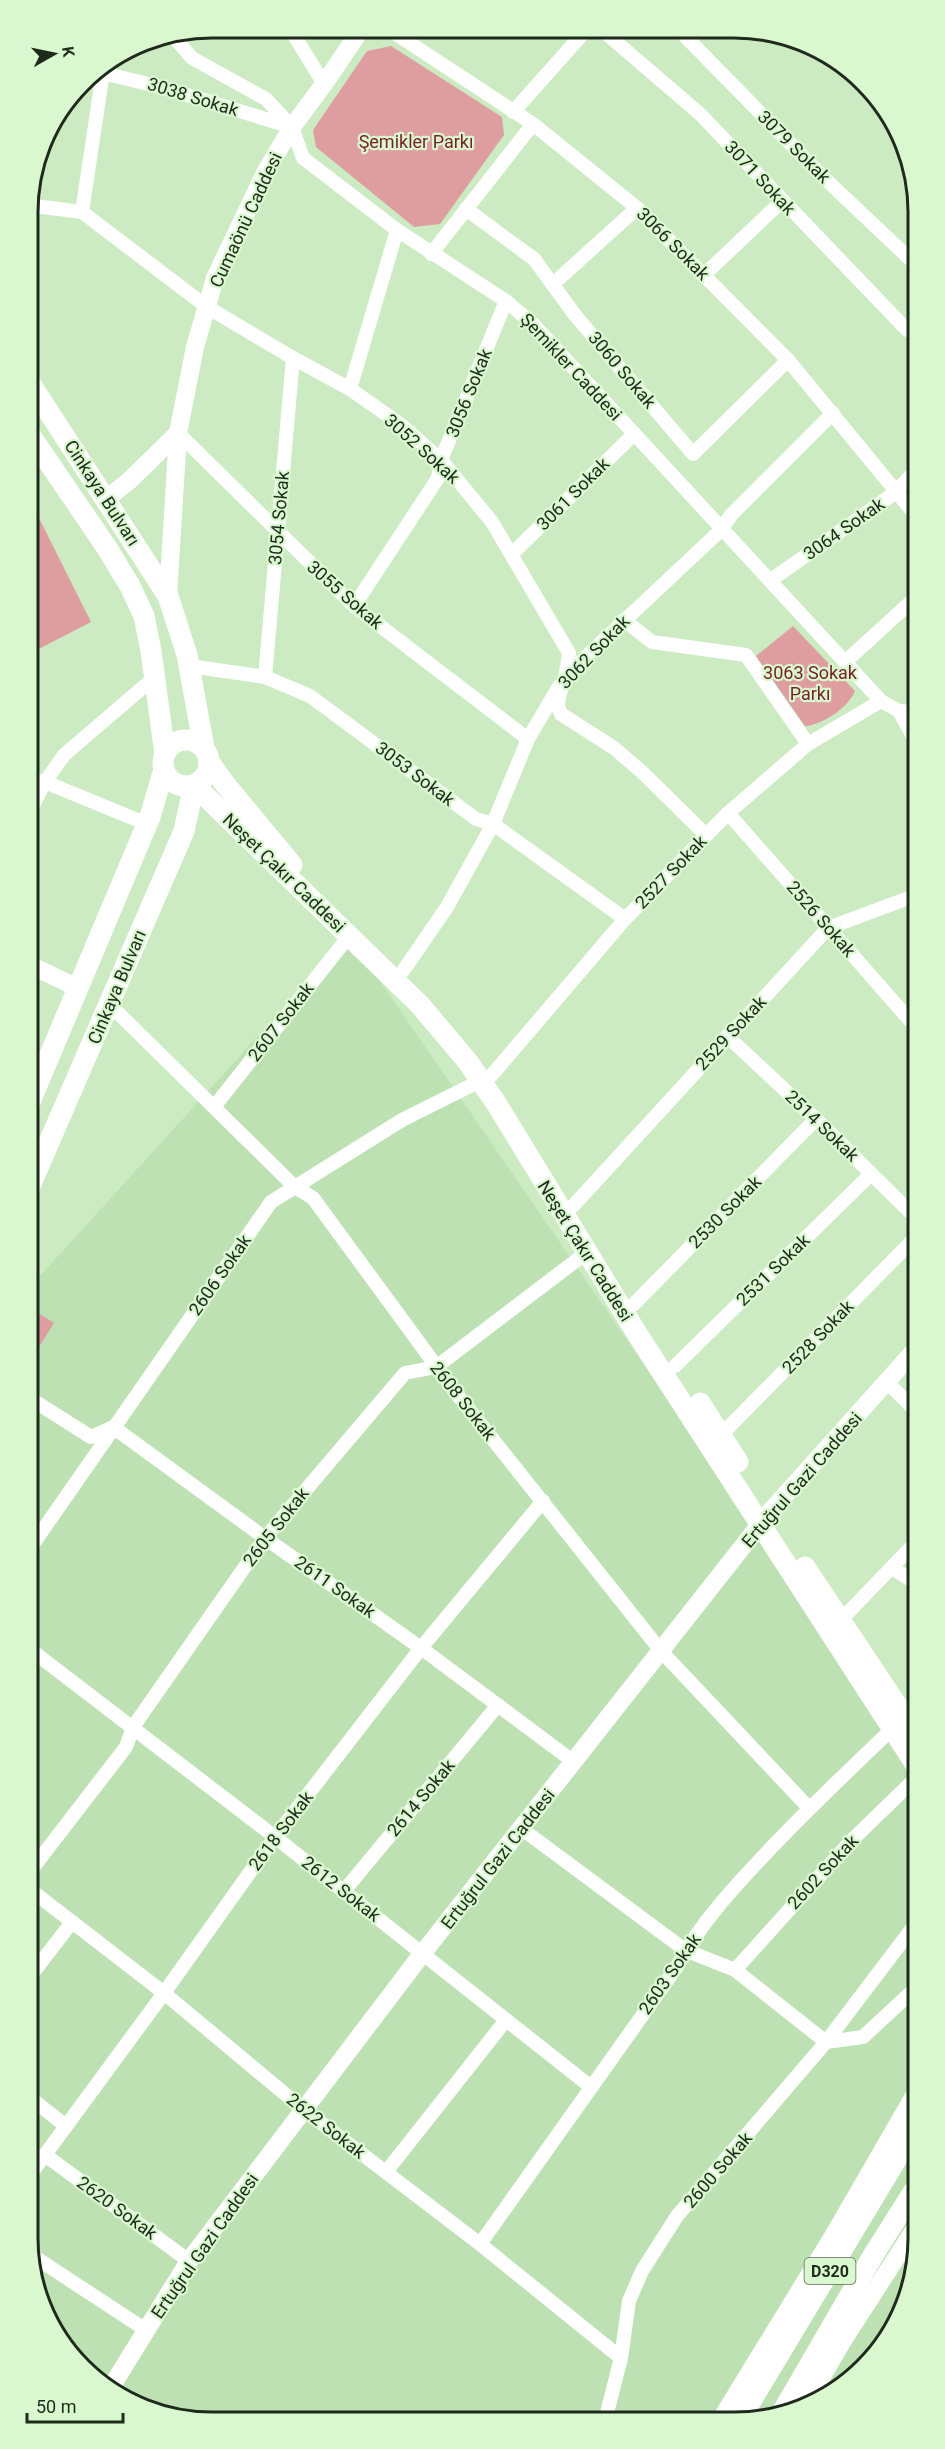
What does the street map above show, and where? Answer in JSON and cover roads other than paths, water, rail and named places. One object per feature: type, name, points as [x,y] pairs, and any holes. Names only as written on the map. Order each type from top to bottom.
[{"type":"main road","name":"Cumaönü Caddesi","points":[[168,596],[178,433],[195,347],[215,278],[266,171],[292,127],[355,38]]},
{"type":"main road","name":"Cinkaya Bulvarı","points":[[38,395],[168,596],[189,666],[206,755]]},
{"type":"main road","points":[[106,499],[129,481],[178,433]]},
{"type":"main road","name":"Cinkaya Bulvarı","points":[[38,447],[130,586],[144,616],[155,677],[164,762],[147,824],[38,1083]]},
{"type":"main road","points":[[190,740],[206,755],[205,776],[194,785],[188,787],[176,784],[166,775],[164,762],[175,743],[190,740]]},
{"type":"main road","name":"Neşet Çakır Caddesi","points":[[206,755],[225,784],[296,870],[403,971],[439,1010],[573,1206],[634,1304],[721,1435],[765,1518],[907,1752]]},
{"type":"main road","name":"Cinkaya Bulvarı","points":[[38,1168],[184,831],[194,785]]},
{"type":"main road","name":"Neşet Çakır Caddesi","points":[[194,785],[420,1005],[485,1079],[586,1253],[765,1518],[841,1620],[907,1721]]},
{"type":"main road","points":[[38,969],[78,988]]},
{"type":"main road","name":"Ertuğrul Gazi Caddesi","points":[[114,2382],[189,2261],[422,1954],[765,1518],[907,1359]]},
{"type":"main road","points":[[725,2412],[832,2238],[907,2108]]},
{"type":"main road","name":"D320","points":[[745,2411],[907,2142]]},
{"type":"main road","name":"D320","points":[[788,2402],[907,2202]]},
{"type":"main road","points":[[819,2389],[842,2342],[907,2241]]},
{"type":"street","points":[[296,38],[324,84]]},
{"type":"street","name":"3066 Sokak","points":[[402,38],[533,124],[637,208],[788,360],[908,506]]},
{"type":"street","points":[[513,112],[579,38]]},
{"type":"street","name":"3071 Sokak","points":[[611,38],[700,114],[908,330]]},
{"type":"street","name":"3079 Sokak","points":[[687,38],[820,174],[908,257]]},
{"type":"street","name":"Şemikler Caddesi","points":[[177,41],[192,58],[266,99],[292,127],[303,158],[397,230],[506,301],[533,324],[881,701],[899,711],[908,712]]},
{"type":"street","name":"3038 Sokak","points":[[107,73],[161,87],[292,127]]},
{"type":"street","points":[[82,212],[97,81]]},
{"type":"street","points":[[431,254],[533,124]]},
{"type":"street","points":[[704,275],[782,201]]},
{"type":"street","name":"3052 Sokak","points":[[38,206],[82,212],[207,307],[350,389],[400,424],[441,460],[486,514],[512,554],[544,614],[569,653],[565,679],[559,696],[558,707],[561,714],[614,748],[642,772],[706,835]]},
{"type":"street","points":[[553,284],[637,208]]},
{"type":"street","name":"3060 Sokak","points":[[466,209],[534,259],[575,315],[693,454],[788,360]]},
{"type":"street","points":[[350,389],[397,230]]},
{"type":"street","name":"3056 Sokak","points":[[354,606],[438,478],[441,460],[506,301]]},
{"type":"street","name":"3054 Sokak","points":[[265,677],[293,358]]},
{"type":"street","name":"3062 Sokak","points":[[403,971],[447,907],[493,824],[528,739],[565,679],[624,620],[721,530],[731,515],[833,413]]},
{"type":"street","name":"3055 Sokak","points":[[178,433],[354,606],[528,739]]},
{"type":"street","name":"3061 Sokak","points":[[512,554],[634,434]]},
{"type":"street","name":"3064 Sokak","points":[[771,580],[896,492],[908,479]]},
{"type":"street","points":[[845,662],[908,605]]},
{"type":"street","points":[[624,620],[652,642],[746,655],[808,744]]},
{"type":"street","name":"3053 Sokak","points":[[189,666],[265,677],[310,696],[476,819],[493,824],[625,920]]},
{"type":"street","points":[[38,796],[64,755],[155,677]]},
{"type":"street","name":"2527 Sokak","points":[[485,1079],[625,920],[728,813],[808,744],[881,701]]},
{"type":"street","points":[[899,711],[908,727]]},
{"type":"street","points":[[38,781],[147,824]]},
{"type":"street","name":"2526 Sokak","points":[[728,813],[908,1018]]},
{"type":"street","name":"2529 Sokak","points":[[573,1206],[828,928],[908,898]]},
{"type":"street","name":"2607 Sokak","points":[[214,1107],[349,936]]},
{"type":"street","name":"2608 Sokak","points":[[109,1004],[295,1187],[313,1198],[436,1367],[661,1651],[809,1808]]},
{"type":"street","name":"2514 Sokak","points":[[727,1036],[908,1209]]},
{"type":"street","name":"2606 Sokak","points":[[38,1537],[271,1202],[402,1120],[485,1079]]},
{"type":"street","name":"2530 Sokak","points":[[634,1304],[816,1119]]},
{"type":"street","name":"2531 Sokak","points":[[675,1366],[871,1174]]},
{"type":"street","name":"2528 Sokak","points":[[721,1435],[907,1246]]},
{"type":"street","name":"2605 Sokak","points":[[38,1861],[126,1747],[133,1727],[265,1538],[405,1373],[436,1367],[586,1253]]},
{"type":"street","points":[[888,1383],[907,1402]]},
{"type":"street","points":[[38,1403],[91,1437],[113,1427]]},
{"type":"street","name":"2611 Sokak","points":[[113,1427],[421,1648],[574,1762]]},
{"type":"street","name":"2618 Sokak","points":[[38,2164],[275,1837],[421,1648],[543,1501]]},
{"type":"street","points":[[841,1620],[907,1551]]},
{"type":"street","points":[[892,1568],[907,1577]]},
{"type":"street","name":"2612 Sokak","points":[[38,1655],[275,1837],[591,2087]]},
{"type":"street","name":"2614 Sokak","points":[[344,1892],[498,1705]]},
{"type":"street","name":"2603 Sokak","points":[[480,2244],[676,1968],[686,1950],[730,1891],[809,1808],[892,1730]]},
{"type":"street","name":"2602 Sokak","points":[[735,1970],[852,1840],[907,1786]]},
{"type":"street","points":[[522,1829],[686,1950],[735,1970],[826,2042],[863,2037],[907,1996]]},
{"type":"street","name":"2622 Sokak","points":[[38,1896],[164,1993],[303,2109],[480,2244],[621,2358]]},
{"type":"street","points":[[38,1966],[72,1922]]},
{"type":"street","name":"2600 Sokak","points":[[607,2412],[621,2358],[629,2301],[642,2271],[677,2216],[826,2042],[907,1935]]},
{"type":"street","points":[[386,2172],[506,2020]]},
{"type":"street","points":[[38,2104],[66,2126]]},
{"type":"street","name":"2620 Sokak","points":[[45,2155],[189,2261]]},
{"type":"street","points":[[39,2260],[146,2330]]},
{"type":"park label","name":"Şemikler Parkı","points":[[416,142]]},
{"type":"park label","name":"3063 Sokak Parkı","points":[[810,683]]}]
